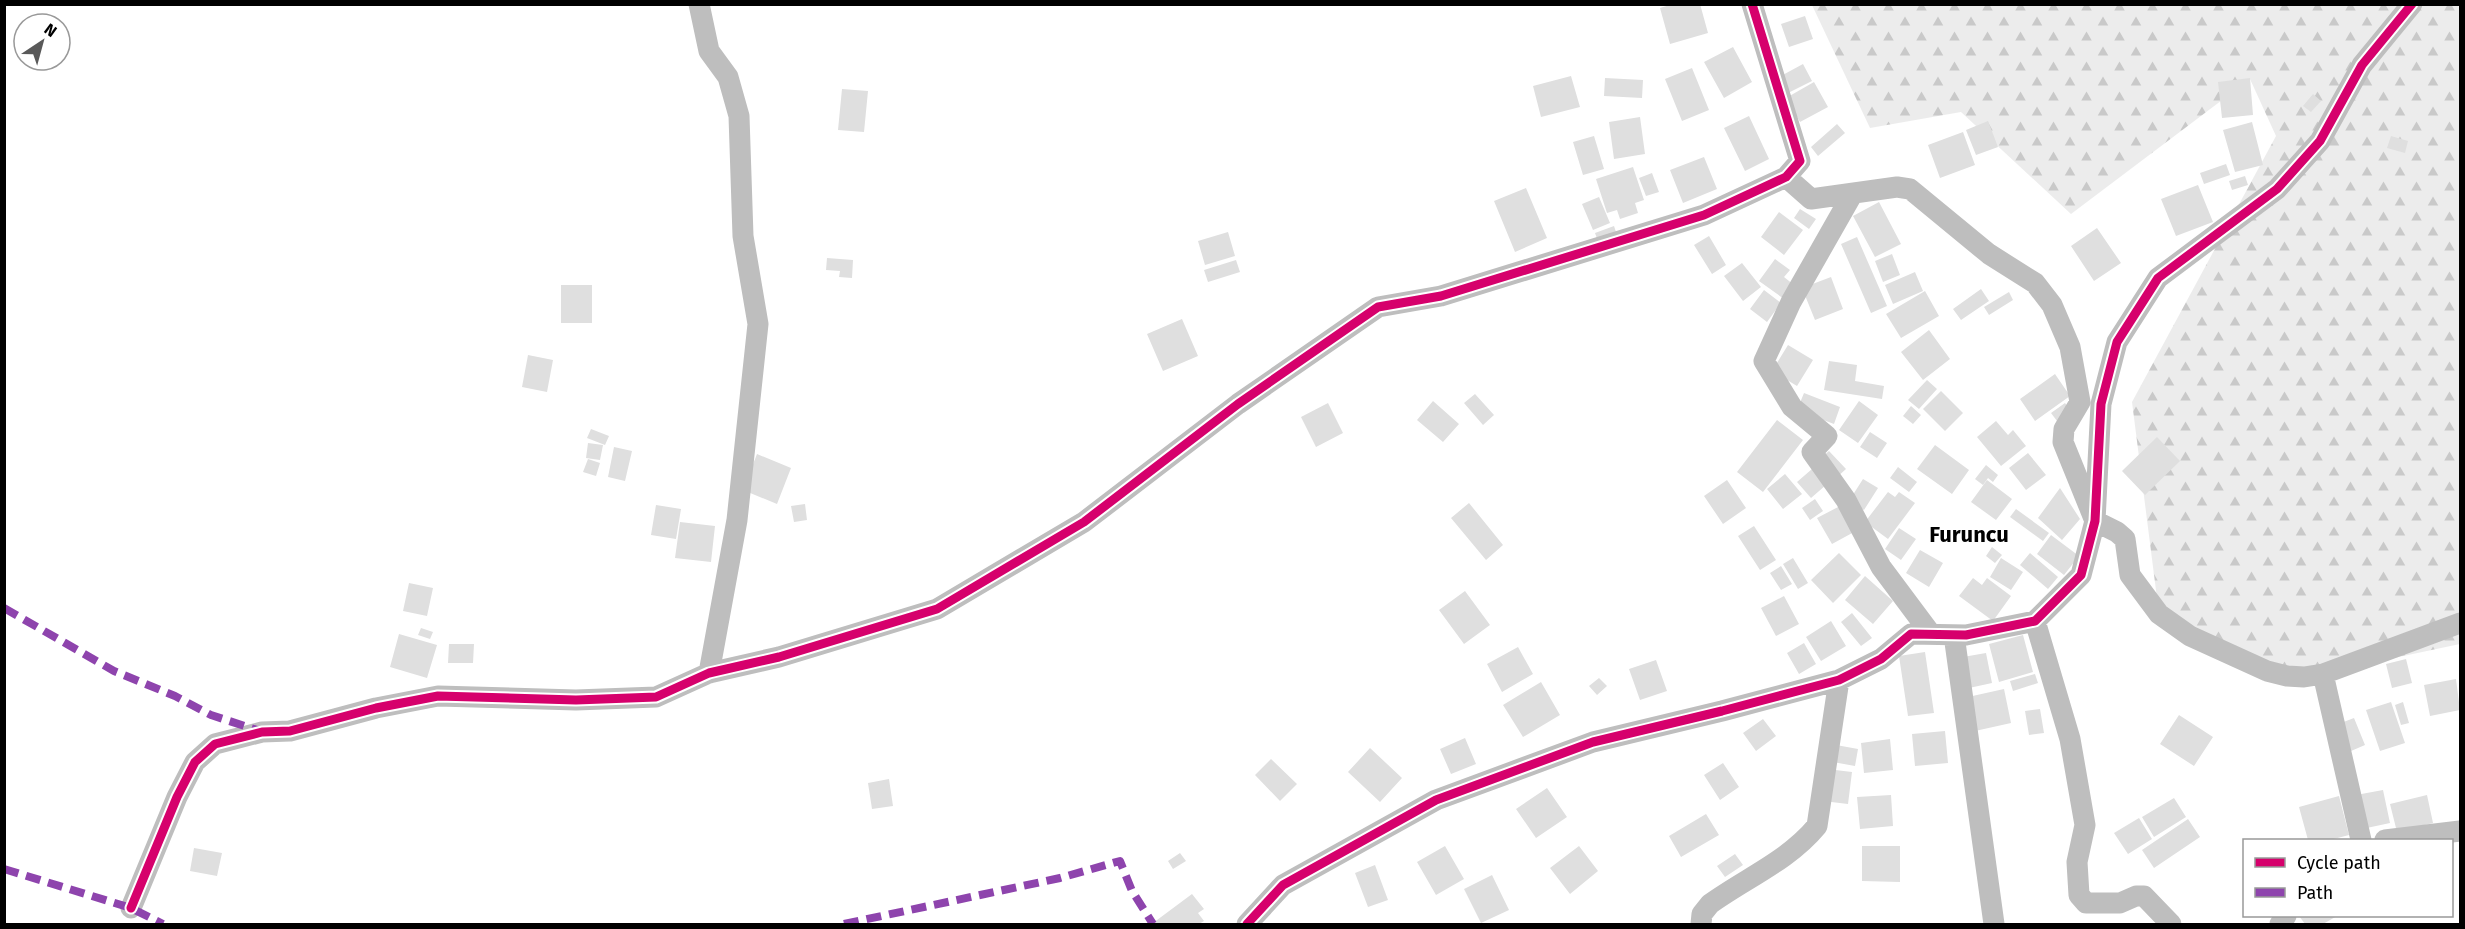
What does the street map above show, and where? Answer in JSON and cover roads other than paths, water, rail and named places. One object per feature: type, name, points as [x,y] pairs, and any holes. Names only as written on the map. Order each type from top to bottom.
[{"type":"street","points":[[699,4],[708,51],[728,77],[739,116],[743,236],[758,324],[737,520],[709,673]]},
{"type":"street","points":[[131,908],[177,797],[195,762],[215,744],[262,732],[290,731],[376,708],[438,696],[576,700],[656,697],[709,673],[779,657],[937,609],[1084,522],[1238,404],[1378,307],[1441,296],[1704,215],[1786,177],[1800,161],[1752,4]]},
{"type":"street","points":[[1247,924],[1283,885],[1436,800],[1593,741],[1722,711],[1839,680],[1881,659],[1911,634],[1966,634],[2035,621],[2081,575],[2096,521],[2101,404],[2117,342],[2158,278],[2277,189],[2320,141],[2362,65],[2412,4]]},
{"type":"street","points":[[1786,177],[1811,199],[1897,187],[1910,189],[1989,254],[2035,283],[2052,305],[2070,347],[2080,402],[2064,429],[2063,442],[2096,521],[2125,539],[2130,575],[2159,614],[2190,636],[2266,671],[2304,677],[2323,674],[2457,627]]},
{"type":"street","points":[[1853,193],[1791,302],[1764,361],[1792,407],[1827,436],[1812,452],[1846,500],[1881,567],[1931,634]]},
{"type":"street","points":[[2035,621],[2070,739],[2085,825],[2077,862],[2079,895],[2086,903],[2120,903],[2136,896],[2144,896],[2171,924]]},
{"type":"street","points":[[1954,634],[1994,924]]},
{"type":"street","points":[[2323,674],[2361,839]]},
{"type":"street","points":[[1701,924],[1702,914],[1710,904],[1784,857],[1807,838],[1817,826],[1839,680]]},
{"type":"street","points":[[2393,839],[2460,831]]},
{"type":"district","name":"Furuncu","points":[[1969,534]]}]
